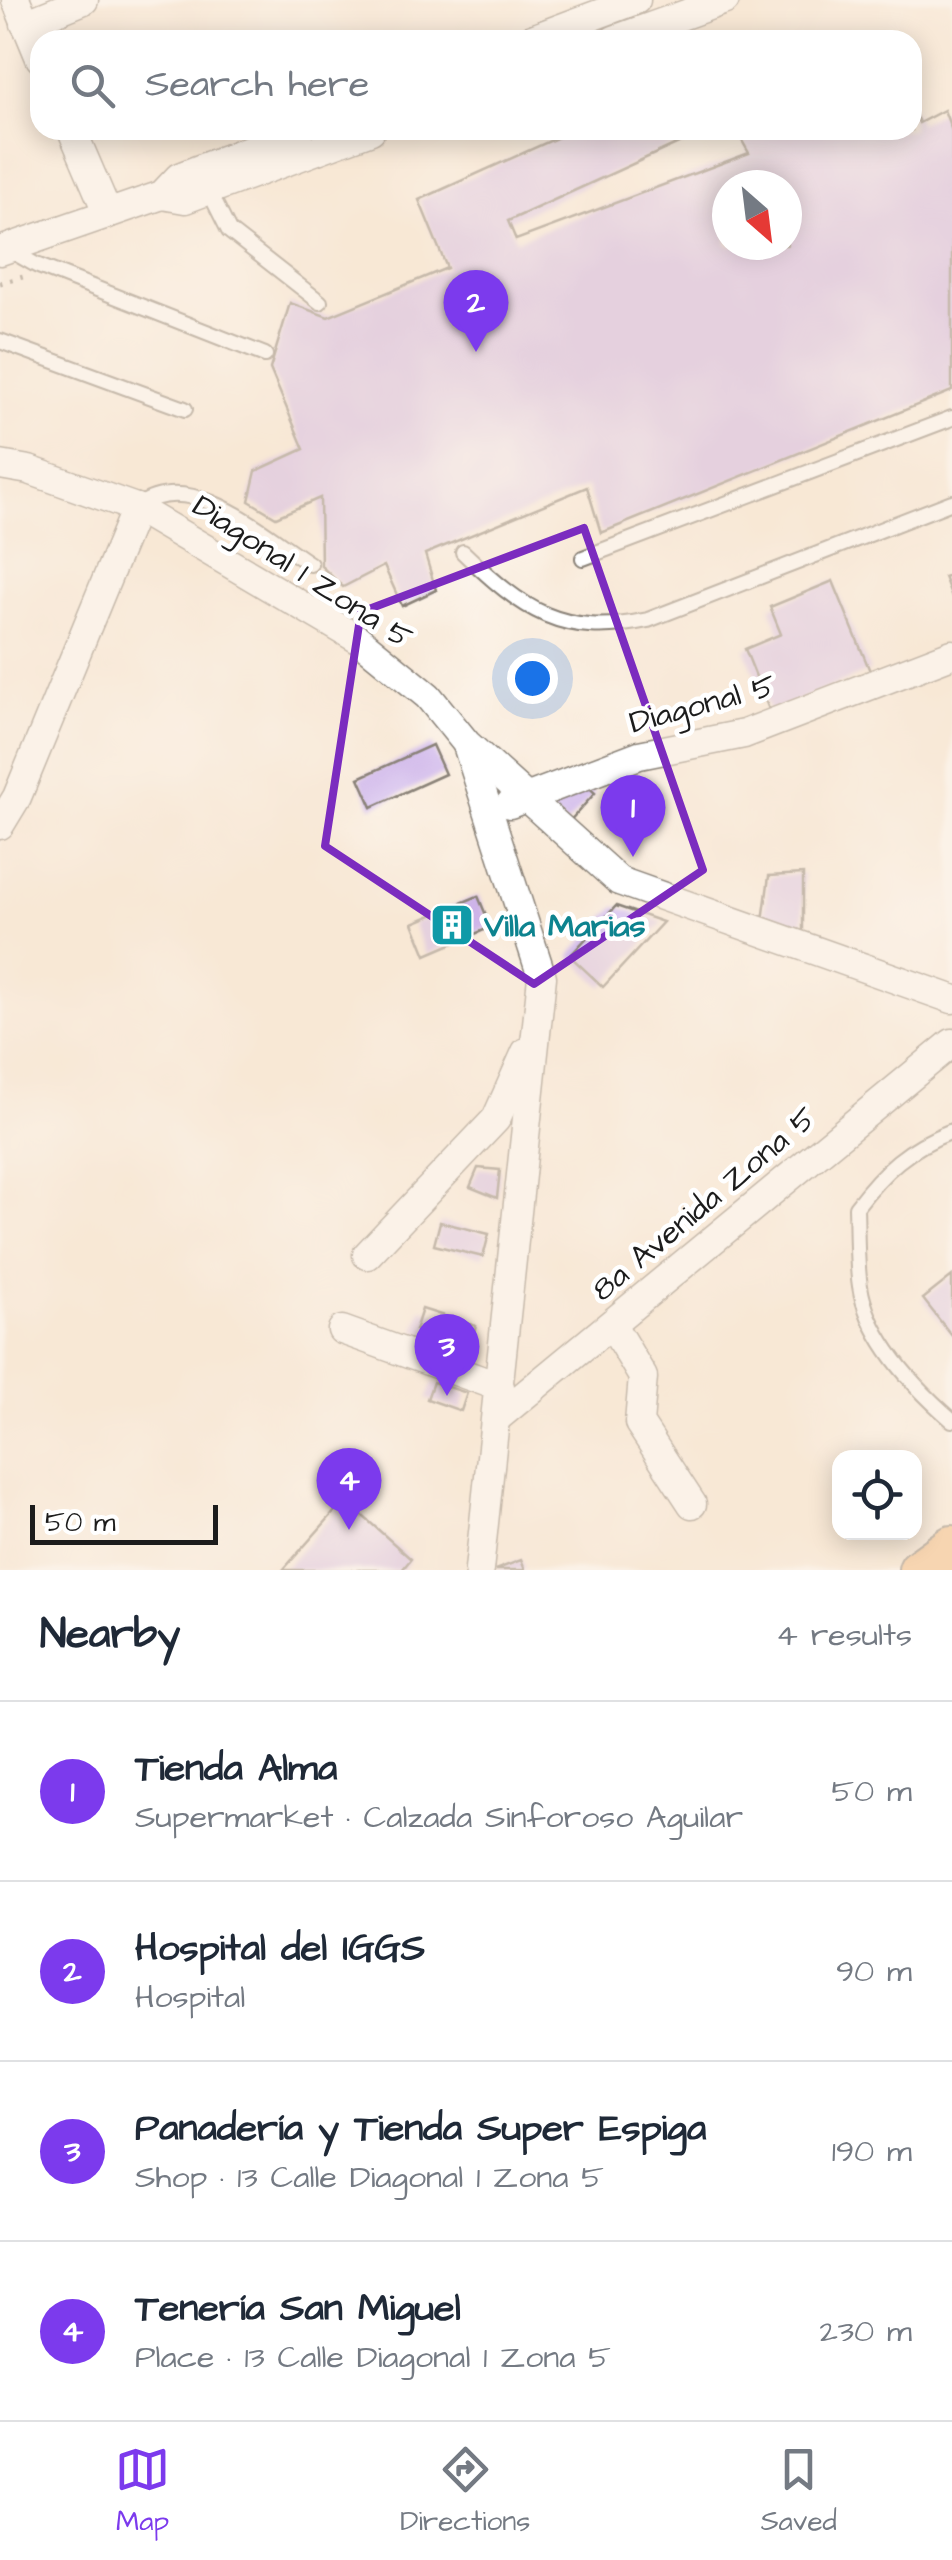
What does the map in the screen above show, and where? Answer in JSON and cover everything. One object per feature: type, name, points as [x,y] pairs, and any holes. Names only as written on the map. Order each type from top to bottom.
[{"type":"main road","points":[[920,1570],[952,1546]]},
{"type":"main road","points":[[938,1570],[952,1554]]},
{"type":"street","points":[[30,35],[20,12],[84,0]]},
{"type":"street","points":[[572,21],[636,0]]},
{"type":"street","points":[[642,30],[725,0]]},
{"type":"street","points":[[76,140],[108,214]]},
{"type":"street","points":[[162,196],[179,178],[275,140]]},
{"type":"street","points":[[3,248],[162,196],[185,199],[345,140]]},
{"type":"street","name":"Diagonal 1 Zona 5","points":[[0,465],[29,470],[136,508],[358,639],[428,696],[466,744]]},
{"type":"street","points":[[0,826],[17,796],[136,508]]},
{"type":"street","name":"Diagonal 5","points":[[491,817],[525,796],[639,755],[744,734],[952,654]]},
{"type":"street","points":[[466,744],[632,886],[952,1000]]},
{"type":"street","points":[[466,744],[542,977],[479,1570]]},
{"type":"street","points":[[367,1255],[496,1119],[512,1090],[541,1008]]},
{"type":"street","name":"8a Avenida Zona 5","points":[[498,1417],[952,1043]]},
{"type":"street","points":[[612,1325],[643,1378],[639,1422],[692,1504]]},
{"type":"street","points":[[342,1330],[500,1387]]},
{"type":"lane","points":[[210,190],[228,231],[320,302]]},
{"type":"lane","points":[[3,248],[36,266],[265,355]]},
{"type":"lane","points":[[0,341],[185,409]]},
{"type":"lane","points":[[583,558],[952,418]]},
{"type":"lane","points":[[136,508],[158,495],[198,498],[310,564]]},
{"type":"lane","points":[[462,552],[497,586],[562,624],[604,630],[648,620],[952,502]]},
{"type":"lane","points":[[952,1131],[917,1145],[887,1167],[856,1208],[860,1289],[880,1338],[930,1401],[952,1420]]},
{"type":"highlighted area","points":[[584,528],[703,870],[534,984],[325,846],[361,612]]},
{"type":"building","points":[[944,110],[952,131],[952,391],[601,533],[587,487],[425,554],[436,590],[402,606],[384,566],[343,587],[321,566],[320,498],[276,517],[249,501],[256,471],[304,449],[270,369],[290,303],[328,317],[447,268],[419,200],[552,140],[685,140],[508,221],[516,240],[749,153],[742,140],[922,140],[922,121]]},
{"type":"building","points":[[952,574],[952,597],[944,577]]},
{"type":"building","points":[[833,581],[870,671],[770,712],[745,649],[781,634],[770,607]]},
{"type":"building","points":[[432,745],[445,774],[372,807],[359,778]]},
{"type":"building","points":[[578,777],[595,793],[566,825],[548,809]]},
{"type":"building","points":[[803,874],[803,933],[763,921],[769,876]]},
{"type":"building","name":"Villa Marias","points":[[478,896],[491,927],[426,955],[413,923]]},
{"type":"building","points":[[616,906],[663,922],[603,987],[570,956]]},
{"type":"building","points":[[478,1168],[500,1170],[497,1198],[470,1187]]},
{"type":"building","points":[[440,1222],[489,1234],[483,1257],[434,1245]]},
{"type":"building","points":[[952,1276],[952,1336],[923,1299]]},
{"type":"building","points":[[422,1309],[476,1326],[469,1347],[415,1330]]},
{"type":"building","points":[[433,1382],[467,1393],[461,1411],[427,1399]]},
{"type":"building","points":[[345,1500],[411,1559],[402,1570],[283,1570]]},
{"type":"building","points":[[521,1560],[525,1570],[495,1570]]},
{"type":"place","name":"Hospital del IGGS","points":[[476,352]]},
{"type":"place","name":"Tienda Alma","points":[[633,857]]},
{"type":"place","name":"Villa Marias","points":[[452,925]]},
{"type":"place","name":"Panadería y Tienda Super Espiga","points":[[447,1396]]},
{"type":"place","name":"Tenería San Miguel","points":[[349,1530]]}]
